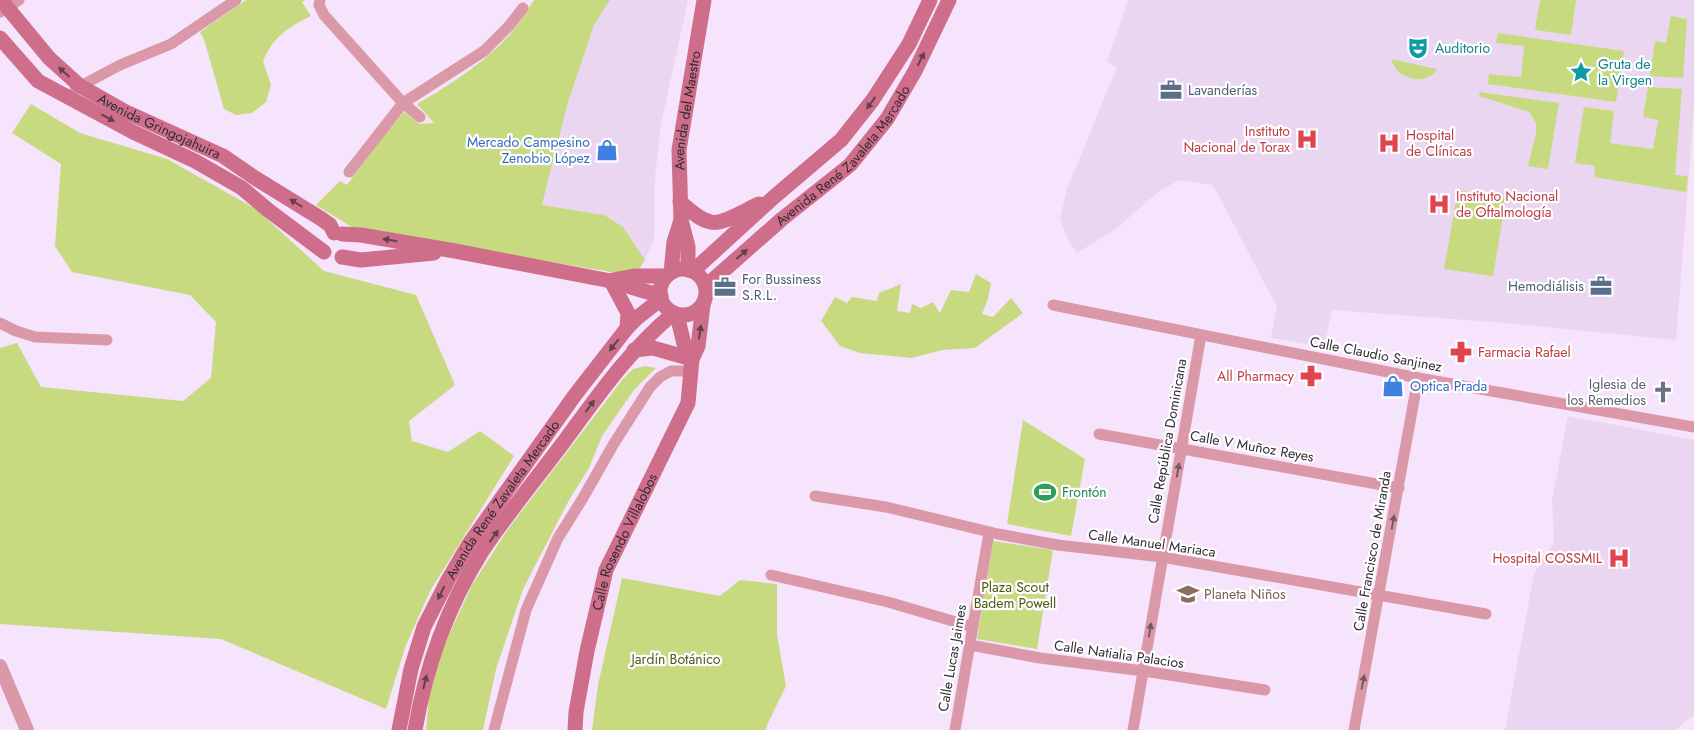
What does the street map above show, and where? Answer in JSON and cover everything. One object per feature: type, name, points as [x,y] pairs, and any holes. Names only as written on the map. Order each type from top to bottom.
[{"type":"main road","name":"Avenida del Maestro","points":[[690,270],[688,248],[681,220],[679,150],[704,0]]},
{"type":"main road","name":"Avenida René Zavaleta Mercado","points":[[690,270],[841,140],[872,101],[909,44],[930,0]]},
{"type":"main road","name":"Avenida René Zavaleta Mercado","points":[[706,286],[782,219],[850,165],[887,119],[915,71],[948,0]]},
{"type":"main road","name":"Avenida Gringojahuira","points":[[7,5],[49,58],[80,86],[124,112],[223,156],[320,218],[338,233]]},
{"type":"main road","name":"Avenida Gringojahuira","points":[[0,38],[38,81],[133,132],[195,161],[242,188],[324,252]]},
{"type":"main road","points":[[680,202],[696,215],[710,222],[718,222],[774,197]]},
{"type":"main road","name":"Avenida del Maestro","points":[[669,274],[674,242],[681,220]]},
{"type":"main road","points":[[455,251],[361,260],[330,258],[323,248],[326,236],[338,233],[361,235],[455,251],[611,281],[661,298]]},
{"type":"main road","points":[[338,233],[348,240],[349,244],[348,252],[342,258]]},
{"type":"main road","points":[[611,281],[634,276],[669,274],[682,269],[690,270],[699,275],[706,286],[706,296],[703,305],[693,313],[686,315],[675,314],[666,308],[661,298],[662,283],[669,274]]},
{"type":"main road","points":[[611,281],[628,313],[627,328]]},
{"type":"main road","name":"Avenida René Zavaleta Mercado","points":[[399,730],[403,702],[424,627],[469,544],[509,486],[627,328],[661,298]]},
{"type":"main road","name":"Calle Rosendo Villalobos","points":[[576,730],[576,712],[587,651],[606,570],[688,403],[692,365],[698,346],[703,305]]},
{"type":"main road","name":"Avenida René Zavaleta Mercado","points":[[415,730],[431,658],[462,586],[482,552],[603,388],[634,350],[655,329],[675,314]]},
{"type":"main road","name":"Calle Rosendo Villalobos","points":[[675,314],[692,365]]},
{"type":"main road","points":[[634,350],[653,348],[692,365]]},
{"type":"street","points":[[66,96],[80,86],[120,65],[171,44],[236,0]]},
{"type":"street","points":[[320,0],[319,5],[324,15],[403,103],[420,117]]},
{"type":"street","points":[[349,172],[403,103],[484,51],[509,26],[523,8]]},
{"type":"street","name":"Calle Claudio Sanjinez","points":[[1053,305],[1418,378],[1694,427]]},
{"type":"street","points":[[0,323],[35,337],[107,340]]},
{"type":"street","name":"Calle República Dominicana","points":[[1133,730],[1201,335]]},
{"type":"street","points":[[494,730],[526,610],[540,574],[558,538],[650,387],[660,377],[692,365]]},
{"type":"street","name":"Calle Francisco de Miranda","points":[[1354,730],[1380,596],[1418,378]]},
{"type":"street","name":"Calle V Muñoz Reyes","points":[[1099,434],[1399,488]]},
{"type":"street","name":"Calle Manuel Mariaca","points":[[815,496],[886,507],[989,533],[1058,545],[1162,558],[1486,614]]},
{"type":"street","name":"Calle Lucas Jaimes","points":[[955,730],[989,533]]},
{"type":"street","points":[[771,575],[888,602],[973,627]]},
{"type":"street","name":"Calle Natialia Palacios","points":[[970,645],[1040,658],[1144,671],[1265,690]]},
{"type":"street","points":[[0,666],[26,730]]},
{"type":"shaded area","name":"Mercado Campesino Zenobio López","points":[[610,0],[688,0],[661,124],[655,176],[654,238],[645,260],[623,228],[542,206],[568,102],[594,25]]},
{"type":"shaded area","name":"Hospital de Clínicas","points":[[1128,0],[1694,0],[1694,109],[1676,340],[1493,322],[1332,310],[1324,347],[1271,338],[1277,307],[1213,185],[1179,180],[1158,192],[1117,228],[1077,253],[1067,238],[1060,218],[1067,189],[1117,67],[1107,62]]},
{"type":"shaded area","name":"Hospital COSSMIL","points":[[1568,416],[1694,440],[1694,716],[1676,730],[1505,730],[1534,574],[1554,542],[1552,501]]},
{"type":"green space","points":[[246,0],[305,0],[302,2],[311,16],[282,34],[267,52],[263,61],[271,85],[266,102],[252,113],[236,115],[224,109],[204,39],[200,32]]},
{"type":"green space","points":[[534,0],[610,0],[594,25],[568,102],[542,205],[604,215],[623,227],[645,260],[639,269],[623,274],[355,229],[316,205],[340,181],[347,185],[379,141],[404,112],[420,124],[434,123],[417,104],[459,78],[486,57],[509,35]]},
{"type":"green space","points":[[1540,0],[1576,0],[1571,35],[1535,30]]},
{"type":"green space","points":[[1671,16],[1687,19],[1683,78],[1650,76],[1655,41],[1666,43]]},
{"type":"green space","points":[[1498,33],[1624,51],[1616,102],[1488,84],[1489,74],[1521,77],[1524,46],[1496,43]]},
{"type":"green space","points":[[1391,59],[1437,69],[1429,77],[1423,79],[1411,78],[1400,73]]},
{"type":"green space","points":[[1648,87],[1682,89],[1675,175],[1688,176],[1686,192],[1594,177],[1595,166],[1575,163],[1584,107],[1614,111],[1610,143],[1653,149],[1658,120],[1643,117]]},
{"type":"green space","points":[[1480,92],[1559,103],[1548,169],[1528,166],[1536,134],[1536,123],[1529,112],[1479,96]]},
{"type":"green space","points":[[31,104],[80,133],[167,159],[256,209],[324,271],[416,295],[455,385],[409,421],[412,441],[448,452],[480,431],[514,456],[430,591],[406,645],[386,709],[221,639],[0,624],[0,348],[17,343],[41,387],[183,401],[211,378],[216,322],[190,295],[72,272],[55,246],[61,164],[12,133]]},
{"type":"green space","points":[[1458,190],[1506,198],[1493,276],[1444,269]]},
{"type":"green space","points":[[976,274],[991,283],[988,299],[982,314],[993,317],[1011,298],[1023,313],[975,348],[942,350],[912,358],[860,353],[840,346],[821,321],[835,297],[847,303],[852,297],[877,301],[879,293],[901,284],[897,311],[910,313],[912,304],[921,308],[933,302],[940,313],[951,290],[969,292]]},
{"type":"green space","points":[[645,366],[656,368],[634,390],[602,436],[589,468],[569,500],[523,589],[496,669],[483,730],[426,730],[429,697],[442,650],[472,585],[508,529],[623,379],[633,369]]},
{"type":"green space","name":"Frontón","points":[[1023,420],[1085,459],[1071,536],[1007,524]]},
{"type":"green space","name":"Plaza Scout Badem Powell","points":[[993,541],[1053,550],[1037,649],[977,639]]},
{"type":"green space","name":"Jardín Botánico","points":[[622,578],[720,596],[740,580],[777,584],[777,634],[786,686],[766,730],[592,730],[598,685]]},
{"type":"place","name":"Auditorio","points":[[1418,48]]},
{"type":"place","name":"Gruta de la Virgen","points":[[1581,72]]},
{"type":"place","name":"Lavanderías","points":[[1171,90]]},
{"type":"place","name":"Instituto Nacional de Torax","points":[[1307,139]]},
{"type":"place","name":"Hospital de Clínicas","points":[[1389,143]]},
{"type":"place","name":"Mercado Campesino Zenobio López","points":[[607,150]]},
{"type":"place","name":"Instituto Nacional de Oftalmología","points":[[1439,204]]},
{"type":"place","name":"Hemodiálisis","points":[[1601,286]]},
{"type":"place","name":"For Bussiness S.R.L.","points":[[725,287]]},
{"type":"place","name":"Farmacia Rafael","points":[[1461,352]]},
{"type":"place","name":"All Pharmacy","points":[[1311,376]]},
{"type":"place","name":"Optica Prada","points":[[1393,386]]},
{"type":"place","name":"Iglesia de los Remedios","points":[[1663,392]]},
{"type":"place","name":"Frontón","points":[[1045,492]]},
{"type":"place","name":"Hospital COSSMIL","points":[[1619,558]]},
{"type":"place","name":"Planeta Niños","points":[[1188,594]]}]
